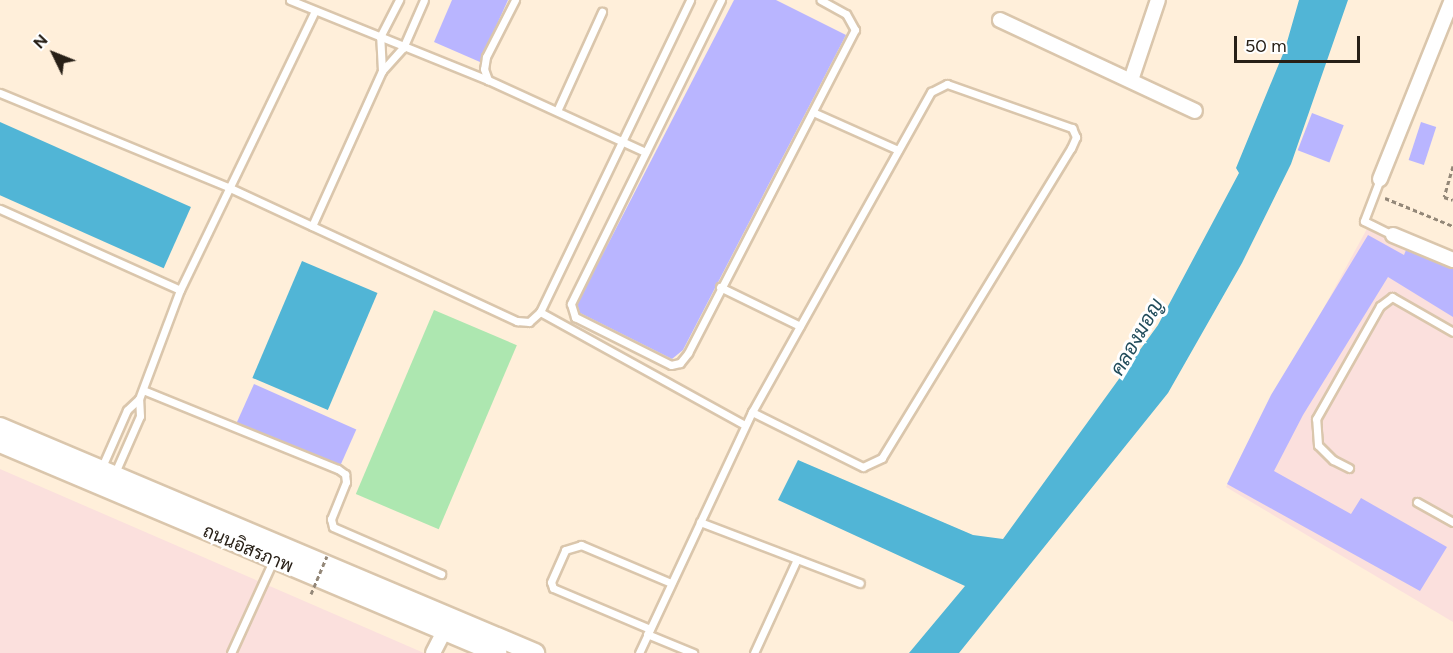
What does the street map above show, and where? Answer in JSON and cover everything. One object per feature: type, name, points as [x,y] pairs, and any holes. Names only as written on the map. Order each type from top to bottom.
[{"type":"main road","points":[[0,427],[105,479],[535,653]]},
{"type":"main road","name":"ถนนอิสรภาพ","points":[[0,443],[105,479],[273,561],[497,653]]},
{"type":"street","points":[[1131,80],[1158,0]]},
{"type":"street","points":[[1380,178],[1452,0]]},
{"type":"street","points":[[1000,20],[1196,111]]},
{"type":"street","points":[[1393,235],[1453,260]]},
{"type":"street","points":[[433,653],[444,631]]},
{"type":"lane","points":[[290,0],[403,48],[488,80],[645,152]]},
{"type":"lane","points":[[382,70],[380,37],[399,0]]},
{"type":"lane","points":[[312,226],[382,70],[403,48],[424,0]]},
{"type":"lane","points":[[488,80],[484,69],[486,57],[514,0]]},
{"type":"lane","points":[[0,93],[228,187],[517,321],[530,322],[540,312],[690,0]]},
{"type":"lane","points":[[721,0],[592,256],[571,311],[574,317],[676,365],[688,353],[720,287],[855,30],[846,14],[821,0]]},
{"type":"lane","points":[[105,479],[140,416],[140,399],[180,290],[315,11]]},
{"type":"lane","points":[[556,111],[602,12]]},
{"type":"lane","points":[[639,653],[745,425],[752,412],[898,150],[931,92],[947,84],[1072,128],[1076,137],[882,458],[863,467],[752,412]]},
{"type":"lane","points":[[813,112],[898,150]]},
{"type":"lane","points":[[1380,178],[1365,224],[1393,235]]},
{"type":"lane","points":[[0,209],[180,290]]},
{"type":"lane","points":[[720,287],[800,326]]},
{"type":"lane","points":[[1349,468],[1333,460],[1318,445],[1316,419],[1380,306],[1392,297],[1453,332]]},
{"type":"lane","points":[[540,312],[745,425]]},
{"type":"lane","points":[[143,390],[338,469],[345,474],[346,482],[331,519],[333,527],[441,574]]},
{"type":"lane","points":[[105,479],[127,410],[140,399]]},
{"type":"lane","points":[[1417,502],[1453,522]]},
{"type":"lane","points":[[700,522],[860,583]]},
{"type":"lane","points":[[671,583],[581,544],[569,546],[561,556],[551,582],[553,588],[693,653]]},
{"type":"lane","points":[[754,653],[797,559]]},
{"type":"lane","points":[[231,653],[273,561]]},
{"type":"path","points":[[1453,166],[1444,197],[1453,201]]},
{"type":"path","points":[[1375,194],[1453,226]]},
{"type":"path","points":[[311,594],[327,556]]},
{"type":"shaded area","points":[[1368,227],[1453,261],[1453,622],[1226,487]]},
{"type":"shaded area","points":[[0,469],[424,653],[0,653]]},
{"type":"green space","points":[[434,310],[517,345],[439,529],[356,494]]},
{"type":"water","points":[[1299,0],[1348,0],[1291,164],[1242,263],[1168,393],[959,653],[909,653],[965,586],[778,500],[798,460],[973,535],[1003,539],[1158,325],[1239,173],[1236,168],[1285,49]]},
{"type":"water","points":[[0,122],[191,207],[164,268],[0,195]]},
{"type":"water","points":[[302,261],[377,293],[328,410],[252,378]]},
{"type":"building","points":[[452,0],[508,0],[480,62],[434,42]]},
{"type":"building","points":[[734,0],[776,0],[846,35],[683,350],[672,359],[580,313],[577,304]]},
{"type":"building","points":[[1312,113],[1344,125],[1329,163],[1298,150]]},
{"type":"building","points":[[1421,122],[1436,127],[1424,165],[1409,160]]},
{"type":"building","points":[[1368,235],[1404,255],[1406,250],[1453,269],[1453,317],[1388,277],[1303,415],[1274,471],[1351,514],[1361,498],[1447,547],[1420,591],[1227,484],[1271,395]]},
{"type":"building","points":[[254,384],[356,430],[339,468],[237,422]]},
{"type":"water label","name":"คลองมอญ","points":[[1137,337]]}]
